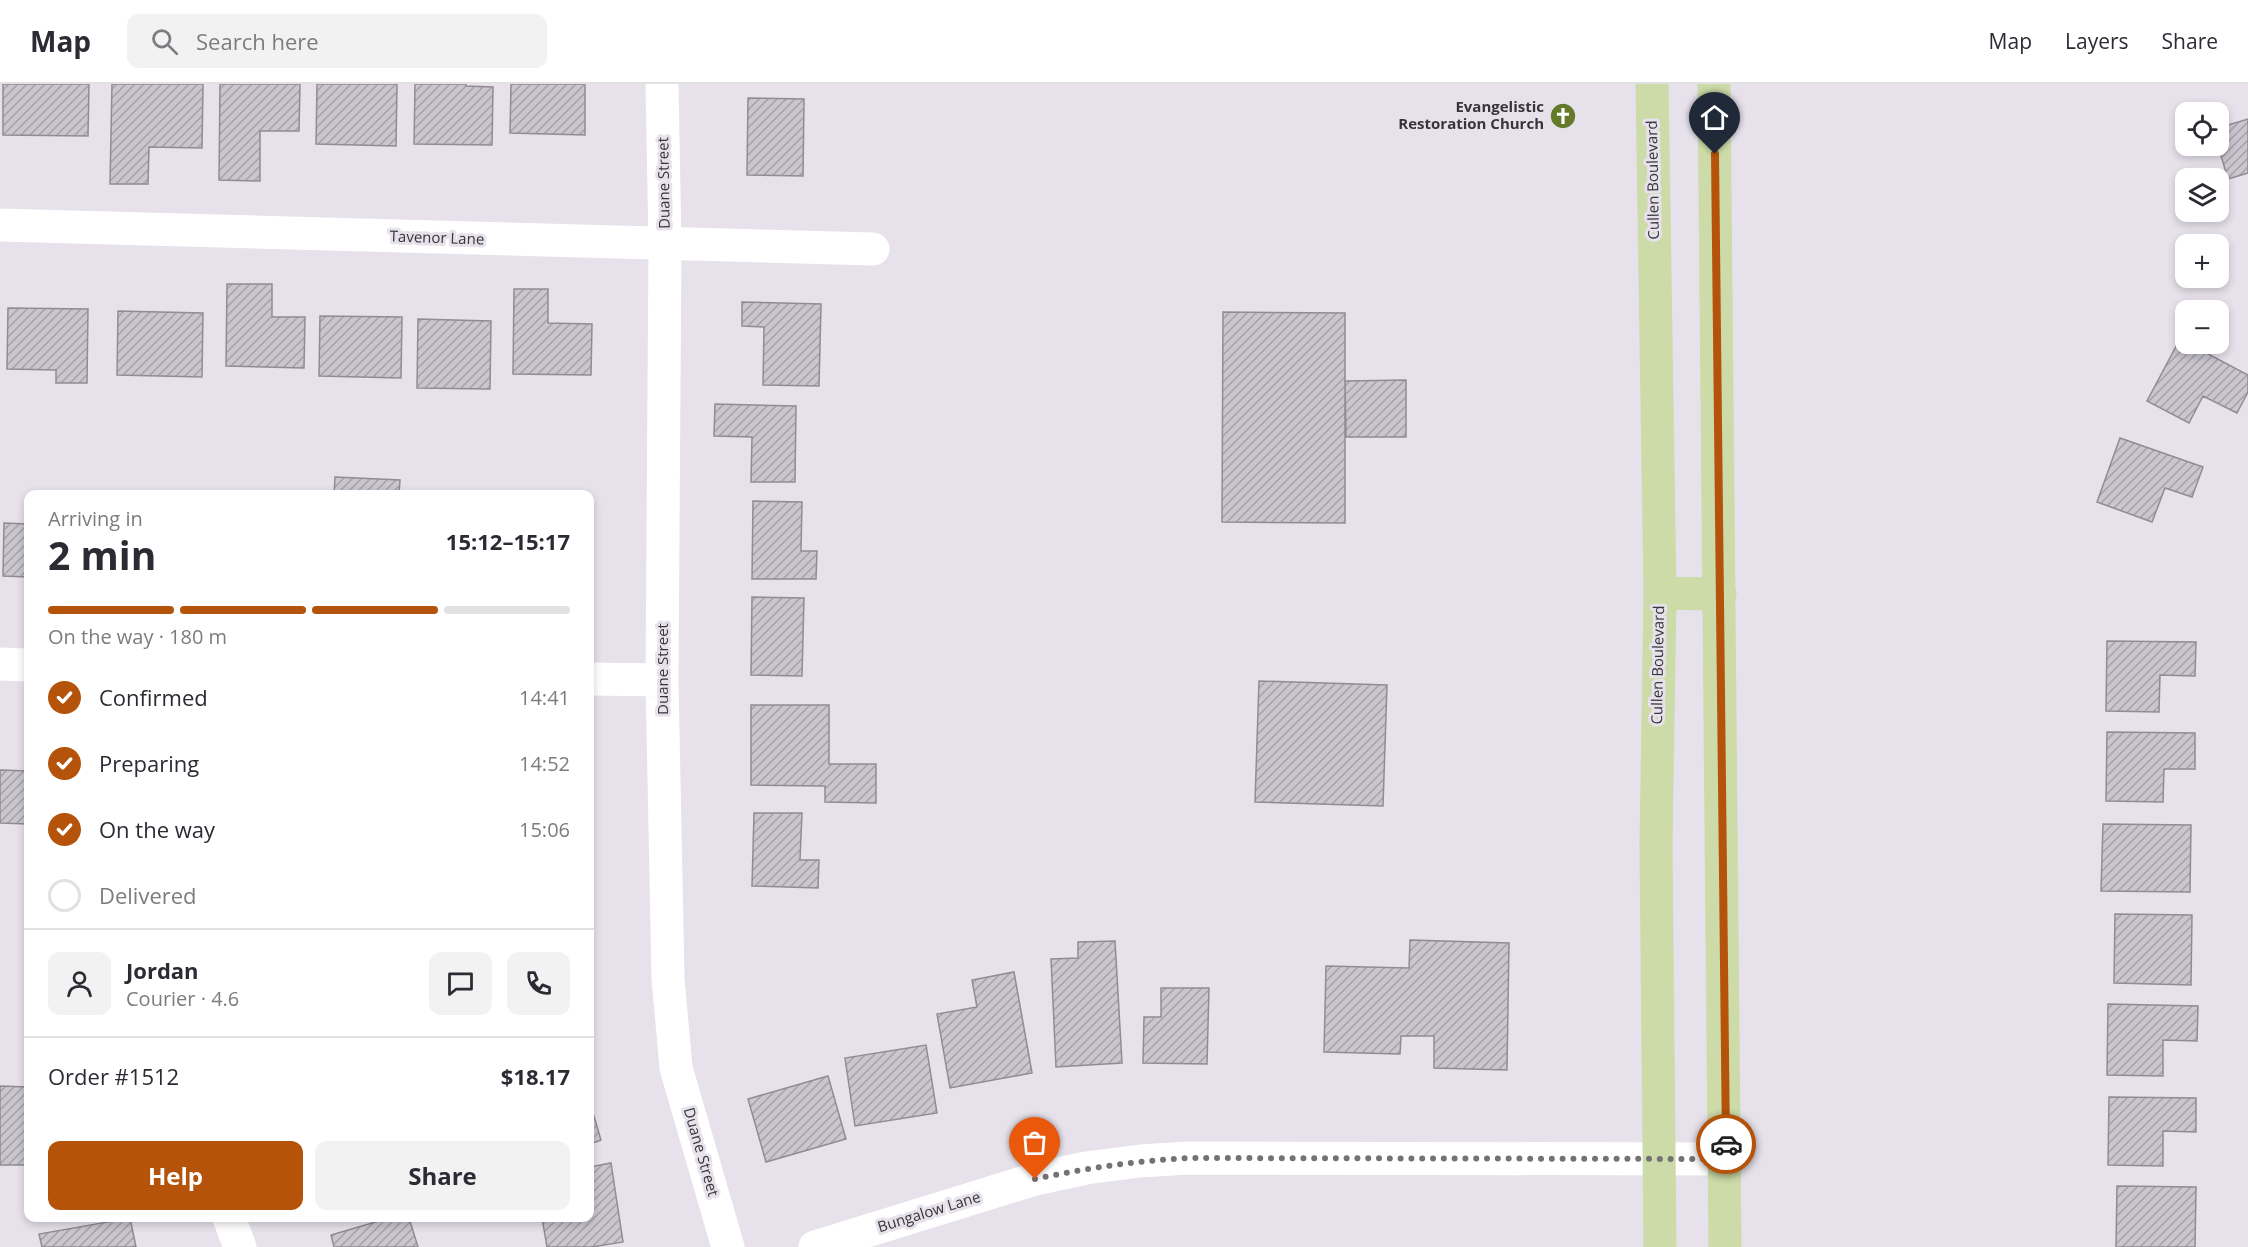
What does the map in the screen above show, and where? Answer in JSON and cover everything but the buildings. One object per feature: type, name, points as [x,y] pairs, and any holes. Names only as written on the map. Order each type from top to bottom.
[{"type":"main road","name":"Cullen Boulevard","points":[[1652,84],[1660,593],[1656,846],[1660,1247]]},
{"type":"main road","points":[[1714,84],[1726,1159],[1725,1247]]},
{"type":"main road","points":[[1660,593],[1720,594]]},
{"type":"street","name":"Duane Street","points":[[662,84],[665,244],[662,680],[668,978],[676,1068],[728,1247]]},
{"type":"street","name":"Tavenor Lane","points":[[0,225],[873,249]]},
{"type":"street","points":[[0,664],[24,664]]},
{"type":"street","points":[[594,678],[662,680]]},
{"type":"street","name":"Bungalow Lane","points":[[815,1247],[1035,1179],[1086,1168],[1140,1161],[1188,1158],[1726,1159]]},
{"type":"street","points":[[231,1222],[240,1247]]},
{"type":"way so far","points":[[1035,1179],[1086,1168],[1188,1158],[1726,1159],[1726,1144]]},
{"type":"place","name":"Evangelistic Restoration Church","points":[[1563,116]]},
{"type":"route","points":[[1715,154],[1726,1144]]}]
